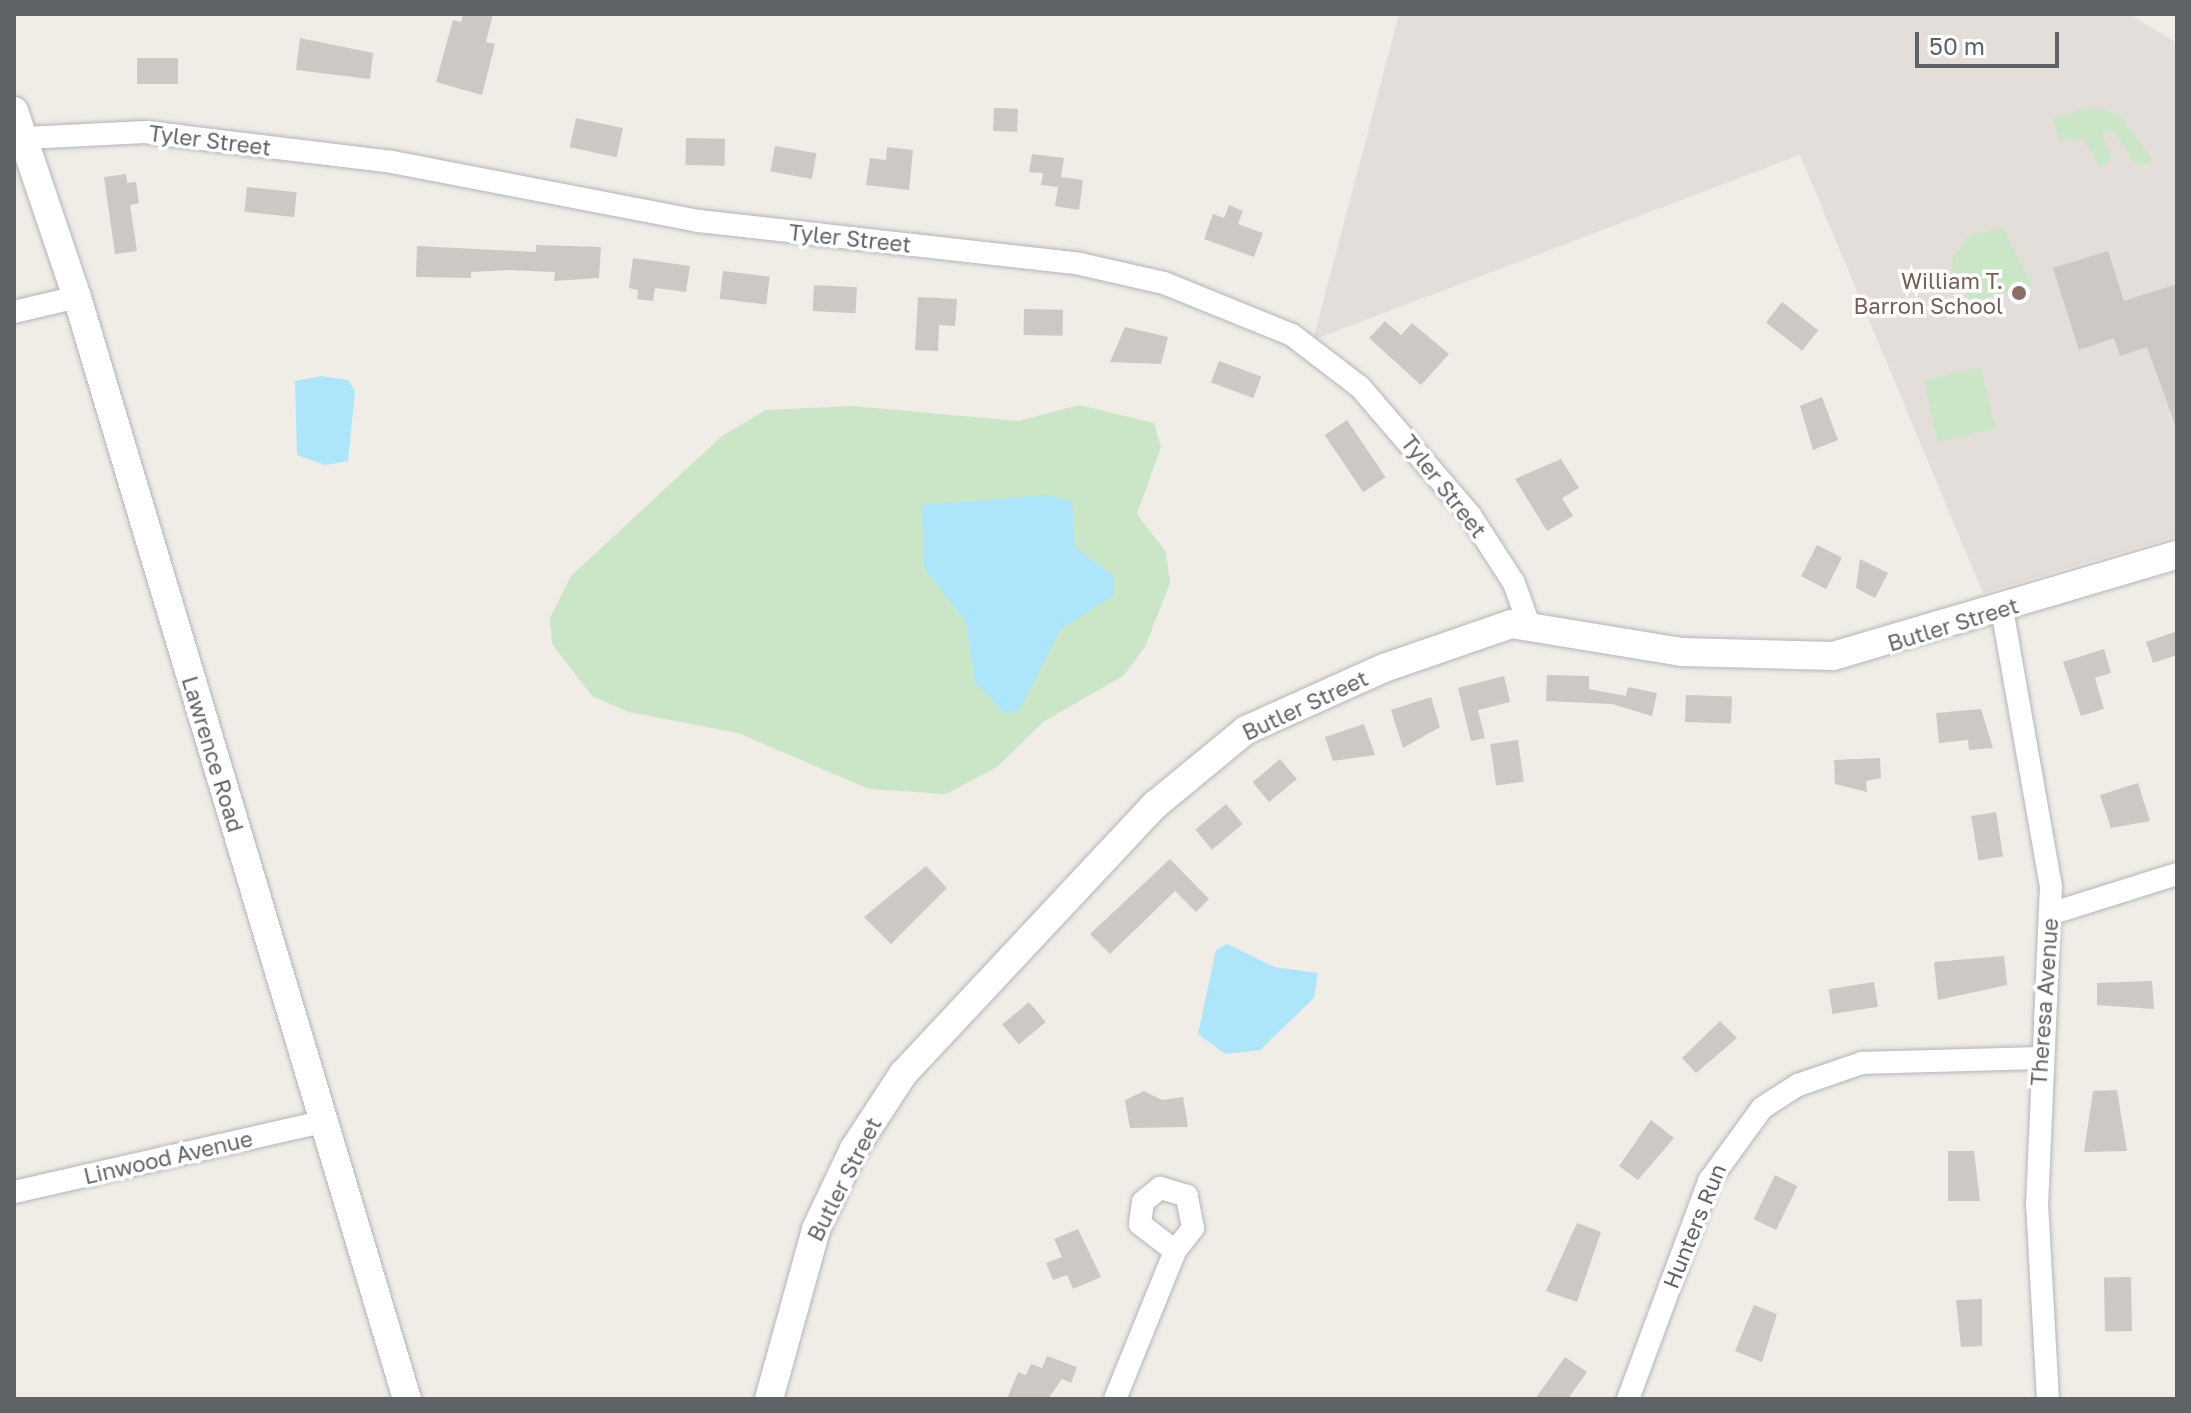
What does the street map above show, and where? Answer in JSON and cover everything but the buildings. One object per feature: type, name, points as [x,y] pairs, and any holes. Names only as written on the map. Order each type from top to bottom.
[{"type":"street","name":"Lawrence Road","points":[[14,111],[26,138],[77,297],[407,1399]]},
{"type":"street","name":"Tyler Street","points":[[26,138],[145,132],[377,160],[699,221],[1080,264],[1164,283],[1292,335],[1360,387],[1470,515],[1514,583],[1528,622]]},
{"type":"street","points":[[14,312],[77,297]]},
{"type":"street","name":"Butler Street","points":[[769,1399],[800,1271],[877,1110],[932,1040],[1155,805],[1214,752],[1281,711],[1450,643],[1528,622],[1635,646],[1801,659],[1869,649],[2177,555]]},
{"type":"street","name":"Theresa Avenue","points":[[2002,609],[2047,841],[2050,914],[2038,1058],[2048,1399]]},
{"type":"street","points":[[2050,914],[2177,874]]},
{"type":"street","name":"Hunters Run","points":[[1628,1399],[1709,1181],[1762,1108],[1798,1085],[1862,1063],[2038,1058]]},
{"type":"street","name":"Linwood Avenue","points":[[14,1192],[322,1122]]},
{"type":"street","points":[[1115,1399],[1175,1251]]},
{"type":"shaded area","name":"William T. Barron School","points":[[1399,14],[2129,14],[2177,43],[2177,536],[1983,593],[1800,155],[1313,340]]},
{"type":"green space","points":[[2094,107],[2119,114],[2152,159],[2148,164],[2135,164],[2115,132],[2102,132],[2112,158],[2100,168],[2083,138],[2060,141],[2052,118]]},
{"type":"green space","points":[[2003,227],[2032,285],[1972,302],[1952,272],[1953,257],[1969,236]]},
{"type":"green space","points":[[1981,367],[1995,428],[1938,442],[1924,380]]},
{"type":"green space","points":[[1079,405],[1154,423],[1161,447],[1137,514],[1166,552],[1170,583],[1145,647],[1123,676],[1043,722],[997,767],[946,794],[869,789],[738,733],[629,712],[592,696],[552,644],[550,618],[571,576],[722,436],[766,410],[853,406],[1019,421]]},
{"type":"water","points":[[321,376],[348,380],[355,391],[348,461],[325,465],[297,455],[295,381]]},
{"type":"water","points":[[1046,495],[1072,501],[1075,547],[1114,576],[1114,595],[1061,629],[1019,711],[1004,713],[975,682],[966,622],[924,568],[922,505]]},
{"type":"water","points":[[1227,944],[1274,967],[1318,973],[1314,998],[1260,1050],[1225,1054],[1198,1034],[1216,950]]},
{"type":"place","name":"William T. Barron School","points":[[2019,293]]}]
